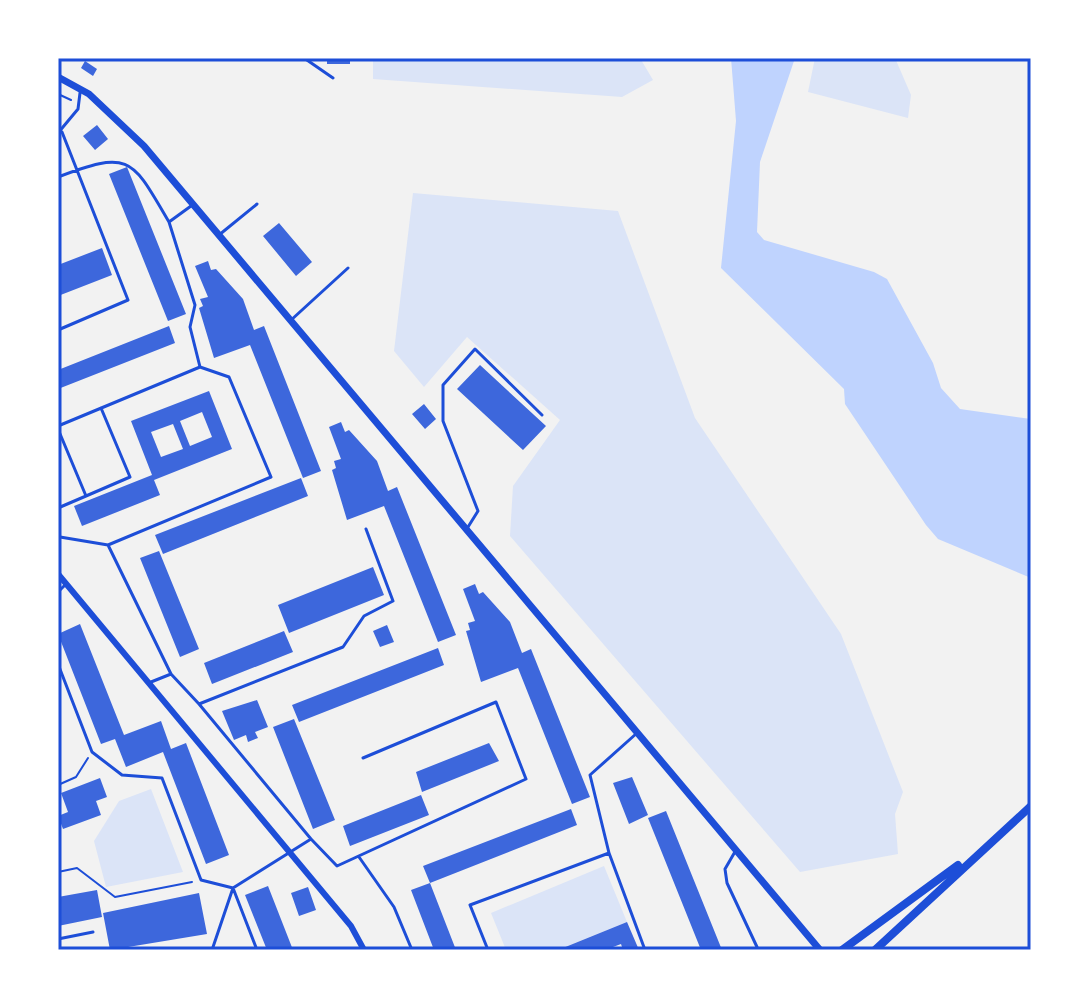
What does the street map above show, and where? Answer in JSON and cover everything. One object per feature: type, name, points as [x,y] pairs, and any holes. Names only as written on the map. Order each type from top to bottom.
[{"type":"main road","points":[[875,950],[984,846],[1031,806]]},
{"type":"main road","points":[[842,950],[984,846]]},
{"type":"street","points":[[58,77],[81,89],[144,146],[820,950]]},
{"type":"street","points":[[58,574],[351,926],[364,950]]},
{"type":"lane","points":[[304,58],[333,78]]},
{"type":"lane","points":[[58,330],[128,300],[60,132],[79,104],[81,89]]},
{"type":"lane","points":[[58,177],[116,161],[127,163],[142,177],[169,222],[195,305],[190,327],[200,367]]},
{"type":"lane","points":[[219,235],[257,204]]},
{"type":"lane","points":[[169,222],[193,205]]},
{"type":"lane","points":[[290,321],[348,268]]},
{"type":"lane","points":[[466,530],[478,511],[443,421],[443,385],[475,349],[542,415]]},
{"type":"lane","points":[[59,537],[108,545],[271,477],[229,377],[200,367],[58,427],[86,496]]},
{"type":"lane","points":[[58,508],[130,477],[101,408]]},
{"type":"lane","points":[[199,704],[343,647],[364,616],[393,601],[366,529]]},
{"type":"lane","points":[[108,545],[171,674],[337,866],[526,779],[496,702],[363,758]]},
{"type":"lane","points":[[58,592],[66,584]]},
{"type":"lane","points":[[58,664],[92,752],[122,775],[162,778],[201,880],[233,888]]},
{"type":"lane","points":[[151,682],[171,674]]},
{"type":"lane","points":[[637,733],[590,775],[609,853],[645,950]]},
{"type":"lane","points":[[212,950],[233,888],[288,850],[311,839]]},
{"type":"lane","points":[[736,850],[725,869],[727,883],[757,947]]},
{"type":"lane","points":[[488,950],[470,905],[609,853]]},
{"type":"lane","points":[[358,856],[394,907],[412,950]]},
{"type":"lane","points":[[233,888],[257,950]]},
{"type":"lane","points":[[58,939],[93,932]]},
{"type":"path","points":[[58,94],[79,104]]},
{"type":"path","points":[[58,785],[76,777],[92,752]]},
{"type":"path","points":[[58,872],[77,868],[115,897],[201,880]]},
{"type":"shaded area","points":[[373,58],[640,58],[653,80],[622,97],[373,79]]},
{"type":"shaded area","points":[[815,58],[895,58],[911,95],[908,118],[808,92]]},
{"type":"shaded area","points":[[413,193],[618,211],[695,418],[841,634],[903,792],[895,814],[898,854],[800,872],[510,536],[513,486],[560,420],[467,337],[424,387],[394,351]]},
{"type":"shaded area","points":[[151,789],[183,872],[106,887],[94,841],[119,801]]},
{"type":"shaded area","points":[[604,866],[627,922],[558,950],[506,950],[491,913]]},
{"type":"water","points":[[731,58],[795,58],[760,162],[757,232],[764,240],[874,272],[887,279],[933,363],[941,388],[960,409],[1031,419],[1031,578],[938,539],[845,404],[844,389],[721,268],[736,121]]},
{"type":"building","points":[[327,58],[350,58],[350,64],[327,64]]},
{"type":"building","points":[[85,61],[97,69],[93,76],[81,68]]},
{"type":"building","points":[[97,125],[108,139],[95,150],[83,136]]},
{"type":"building","points":[[127,167],[186,314],[168,321],[109,174]]},
{"type":"building","points":[[279,223],[312,262],[296,276],[263,236]]},
{"type":"building","points":[[102,248],[112,275],[58,296],[58,265]]},
{"type":"building","points":[[208,261],[211,270],[216,269],[243,299],[254,330],[264,326],[321,471],[303,478],[250,345],[214,358],[199,308],[203,306],[200,299],[208,297],[195,266]]},
{"type":"building","points":[[169,326],[175,343],[58,389],[58,370]]},
{"type":"building","points":[[480,365],[546,426],[523,450],[457,389]]},
{"type":"building","points":[[209,391],[232,449],[154,480],[160,495],[82,526],[74,506],[152,475],[131,421]],"holes":[[[202,412],[212,437],[190,446],[180,421]],[[173,424],[183,449],[161,457],[151,432]]]},
{"type":"building","points":[[424,404],[436,419],[425,429],[412,414]]},
{"type":"building","points":[[341,422],[345,432],[349,430],[377,461],[388,491],[397,487],[456,635],[438,642],[384,506],[347,520],[332,470],[336,468],[334,461],[341,459],[329,427]]},
{"type":"building","points":[[301,478],[308,496],[163,554],[155,535]]},
{"type":"building","points":[[159,551],[199,649],[180,657],[140,558]]},
{"type":"building","points":[[373,567],[384,595],[289,633],[278,605]]},
{"type":"building","points":[[475,584],[479,594],[483,592],[510,622],[522,653],[531,649],[590,797],[572,804],[518,668],[481,682],[466,631],[470,630],[468,623],[475,621],[463,589]]},
{"type":"building","points":[[80,624],[124,735],[161,721],[171,749],[186,743],[229,855],[206,864],[163,752],[126,767],[115,739],[101,744],[58,634]]},
{"type":"building","points":[[387,625],[394,642],[380,647],[373,631]]},
{"type":"building","points":[[284,631],[293,652],[212,684],[204,663]]},
{"type":"building","points":[[438,648],[444,665],[299,722],[292,705]]},
{"type":"building","points":[[257,700],[268,727],[255,732],[258,738],[248,742],[246,735],[234,740],[222,711]]},
{"type":"building","points":[[294,719],[335,820],[313,829],[273,727]]},
{"type":"building","points":[[489,743],[499,761],[422,792],[416,772]]},
{"type":"building","points":[[632,777],[648,815],[629,824],[613,783]]},
{"type":"building","points":[[100,778],[107,797],[96,801],[101,815],[63,829],[58,816],[68,812],[61,793]]},
{"type":"building","points":[[421,795],[429,815],[350,846],[343,826]]},
{"type":"building","points":[[571,809],[577,825],[430,883],[423,866]]},
{"type":"building","points":[[666,811],[722,950],[701,950],[648,818]]},
{"type":"building","points":[[430,883],[456,950],[434,950],[411,890]]},
{"type":"building","points":[[268,886],[293,950],[267,950],[245,895]]},
{"type":"building","points":[[308,887],[316,910],[299,916],[291,893]]},
{"type":"building","points":[[97,890],[102,917],[58,926],[58,897]]},
{"type":"building","points":[[199,893],[207,934],[110,950],[103,913]]},
{"type":"building","points":[[627,922],[639,950],[623,950],[621,944],[605,950],[558,950]]}]
